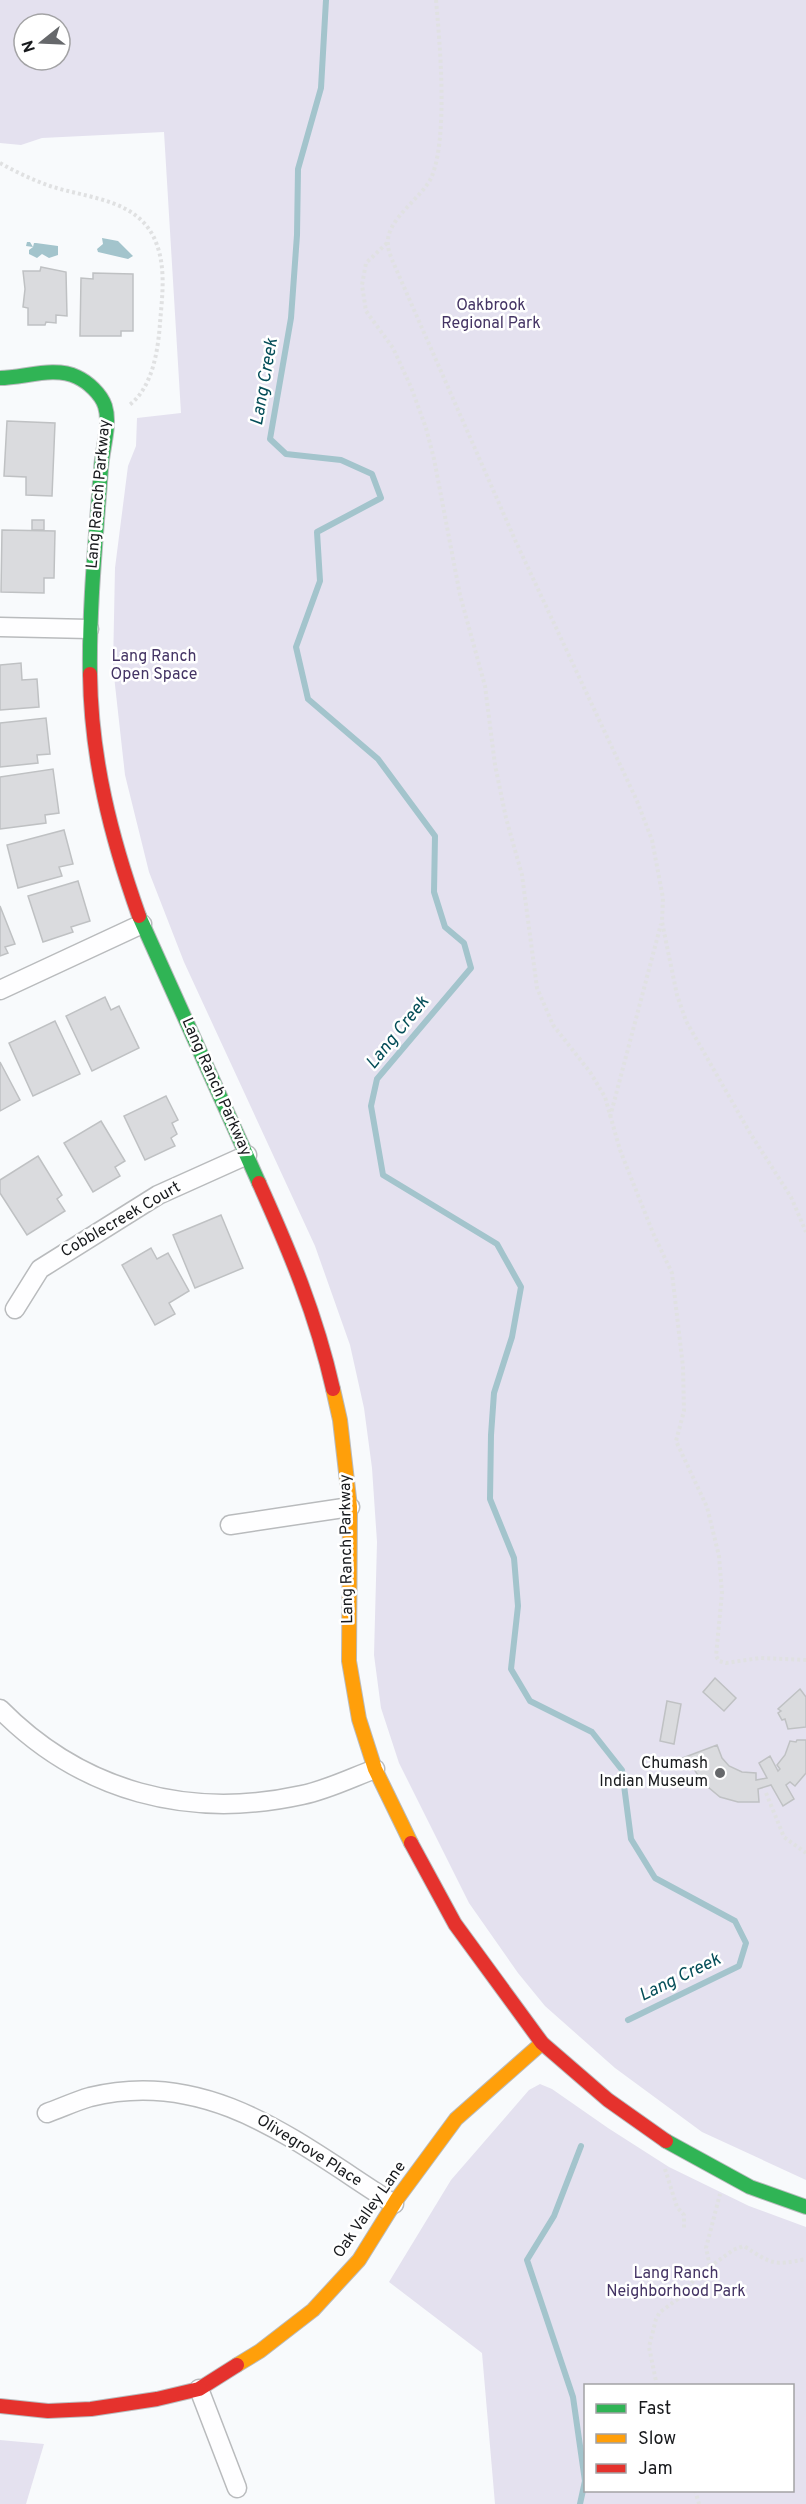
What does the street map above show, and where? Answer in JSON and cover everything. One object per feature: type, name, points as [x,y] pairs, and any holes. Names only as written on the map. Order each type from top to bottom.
[{"type":"street","name":"Lang Ranch Parkway","points":[[0,378],[18,378],[56,372],[77,376],[98,393],[105,406],[108,421],[101,464],[89,629],[90,701],[99,777],[116,850],[142,924],[296,1263],[321,1337],[340,1420],[350,1507],[349,1661],[359,1719],[375,1769],[425,1871],[455,1924],[542,2043],[608,2100],[675,2148],[750,2187],[806,2207]]},
{"type":"street","points":[[0,627],[89,629]]},
{"type":"street","points":[[0,990],[142,924]]},
{"type":"street","name":"Cobblecreek Court","points":[[15,1310],[40,1269],[158,1195],[247,1155]]},
{"type":"street","points":[[230,1525],[350,1507]]},
{"type":"street","points":[[0,1709],[38,1743],[70,1765],[112,1784],[177,1802],[238,1805],[304,1795],[375,1769]]},
{"type":"street","name":"Oak Valley Lane","points":[[0,2406],[48,2410],[91,2409],[157,2399],[199,2389],[260,2351],[313,2310],[359,2260],[394,2204],[456,2119],[542,2043]]},
{"type":"street","name":"Olivegrove Place","points":[[47,2113],[89,2097],[123,2091],[164,2091],[206,2098],[257,2118],[394,2204]]},
{"type":"street","points":[[199,2389],[237,2488]]},
{"type":"path","points":[[436,0],[439,32],[440,141],[432,177],[417,198],[401,213],[391,229],[387,243],[366,263],[362,285],[366,311],[393,348],[426,428],[460,595],[485,686],[495,765],[522,875],[537,988],[553,1025],[590,1072],[605,1097],[620,1150],[653,1233],[672,1273],[682,1367],[684,1411],[676,1441],[707,1507],[719,1556],[722,1593],[716,1656],[719,1661],[726,1664],[760,1658],[806,1660]]},
{"type":"path","points":[[0,163],[48,186],[121,205],[144,220],[157,246],[163,280],[160,329],[148,384],[132,403],[108,421]]},
{"type":"path","points":[[387,243],[462,423],[637,801],[652,840],[663,898],[662,922],[609,1117]]},
{"type":"path","points":[[662,922],[677,995],[686,1021],[750,1133],[791,1197],[806,1232]]},
{"type":"path","points":[[766,1793],[784,1837],[806,1853]]},
{"type":"path","points":[[664,2169],[677,2207],[684,2215],[684,2230]]},
{"type":"path","points":[[710,2266],[706,2248],[714,2213],[727,2175]]},
{"type":"path","points":[[657,2384],[649,2355],[652,2327],[660,2313],[678,2299],[697,2276],[733,2250],[744,2246],[756,2256],[773,2263],[788,2264],[806,2259]]},
{"type":"green space","name":"Oakbrook Regional Park","points":[[0,0],[806,0],[806,2180],[702,2132],[615,2068],[545,2006],[518,1973],[469,1903],[399,1763],[381,1708],[374,1655],[377,1542],[372,1468],[364,1408],[350,1345],[315,1246],[184,962],[149,872],[125,775],[113,667],[115,568],[128,466],[136,446],[137,418],[181,413],[164,132],[42,138],[21,145],[0,143]]},
{"type":"green space","name":"Lang Ranch Neighborhood Park","points":[[540,2084],[552,2089],[669,2167],[749,2206],[806,2227],[806,2504],[495,2504],[482,2353],[389,2282],[451,2180],[529,2090]]},
{"type":"green space","points":[[0,2440],[44,2444],[26,2504],[0,2504]]},
{"type":"water","points":[[102,238],[118,241],[133,256],[128,259],[98,252],[97,249],[103,244]]},
{"type":"water","points":[[34,243],[58,246],[58,255],[49,258],[42,254],[37,258],[29,254],[29,250]]},
{"type":"building","points":[[41,267],[66,272],[67,316],[56,315],[56,323],[28,325],[28,308],[23,307],[25,289],[23,271],[40,271]]},
{"type":"building","points":[[93,273],[133,274],[133,331],[121,331],[121,336],[80,336],[81,278],[93,279]]},
{"type":"building","points":[[7,421],[55,423],[52,496],[26,495],[26,477],[4,476]]},
{"type":"building","points":[[32,520],[44,520],[44,530],[32,530]]},
{"type":"building","points":[[2,530],[55,531],[54,578],[44,578],[44,593],[1,592]]},
{"type":"building","points":[[21,663],[22,680],[37,679],[39,707],[0,710],[0,665]]},
{"type":"building","points":[[46,718],[50,754],[37,755],[38,763],[0,767],[0,723]]},
{"type":"building","points":[[53,769],[59,813],[45,815],[46,823],[0,829],[0,777]]},
{"type":"building","points":[[64,830],[73,864],[59,867],[62,876],[18,888],[7,845]]},
{"type":"building","points":[[78,881],[90,921],[71,927],[73,932],[43,942],[28,896]]},
{"type":"building","points":[[0,906],[15,944],[5,947],[8,953],[0,956]]},
{"type":"building","points":[[105,997],[111,1010],[119,1006],[139,1048],[92,1071],[66,1016]]},
{"type":"building","points":[[55,1021],[80,1074],[33,1096],[9,1043]]},
{"type":"building","points":[[0,1062],[20,1100],[0,1111]]},
{"type":"building","points":[[166,1096],[178,1120],[172,1123],[177,1134],[171,1138],[175,1146],[145,1160],[124,1116]]},
{"type":"building","points":[[101,1121],[125,1161],[115,1167],[120,1176],[93,1192],[64,1143]]},
{"type":"building","points":[[38,1156],[62,1195],[57,1199],[65,1211],[27,1235],[0,1193],[0,1180]]},
{"type":"building","points":[[221,1215],[243,1268],[195,1288],[173,1235]]},
{"type":"building","points":[[151,1248],[157,1259],[168,1253],[189,1291],[169,1303],[175,1314],[155,1325],[122,1265]]},
{"type":"building","name":"Chumash Indian Museum","points":[[715,1678],[736,1698],[724,1711],[703,1692]]},
{"type":"building","points":[[800,1689],[806,1697],[806,1727],[788,1729],[778,1709]]},
{"type":"building","name":"Chumash Indian Museum","points":[[667,1701],[681,1704],[674,1744],[660,1741]]},
{"type":"building","name":"Chumash Indian Museum","points":[[806,1740],[806,1773],[795,1786],[790,1782],[786,1785],[794,1799],[783,1806],[771,1785],[758,1789],[759,1802],[738,1802],[720,1797],[702,1782],[691,1764],[683,1766],[680,1759],[717,1745],[722,1758],[729,1766],[742,1772],[756,1773],[756,1780],[767,1778],[759,1763],[770,1756],[778,1771],[780,1769],[777,1765],[785,1755],[790,1741],[796,1742]]},
{"type":"waterway","name":"Lang Creek","points":[[326,0],[321,88],[298,169],[297,235],[291,318],[270,439],[286,454],[341,460],[372,474],[381,498],[317,532],[320,581],[296,647],[308,699],[378,759],[435,836],[434,892],[445,927],[464,943],[471,968],[377,1079],[371,1106],[383,1175],[497,1244],[521,1287],[512,1337],[494,1393],[491,1435],[490,1499],[514,1558],[518,1606],[511,1669],[530,1701],[592,1732],[622,1770],[631,1839],[655,1878],[735,1921],[746,1943],[739,1966],[628,2020]]},
{"type":"waterway","name":"Lang Creek","points":[[581,2146],[554,2216],[527,2260],[573,2397],[584,2474]]},
{"type":"waterway","name":"Lang Creek","points":[[580,2504],[584,2486]]},
{"type":"traffic: fast","points":[[0,378],[49,372],[68,374],[90,385],[105,406],[107,429],[102,461],[93,572],[90,674]]},
{"type":"traffic: fast","points":[[139,916],[259,1183]]},
{"type":"traffic: fast","points":[[666,2141],[750,2187],[806,2207]]},
{"type":"traffic: slow","points":[[333,1389],[340,1420],[350,1507],[349,1661],[359,1719],[375,1769],[411,1843]]},
{"type":"traffic: slow","points":[[237,2365],[260,2351],[313,2310],[359,2260],[397,2199],[456,2119],[542,2043]]},
{"type":"traffic: jam","points":[[90,674],[94,737],[104,797],[139,916]]},
{"type":"traffic: jam","points":[[259,1183],[301,1284],[319,1335],[333,1389]]},
{"type":"traffic: jam","points":[[411,1843],[455,1924],[542,2043],[608,2100],[666,2141]]},
{"type":"traffic: jam","points":[[0,2406],[48,2411],[91,2409],[157,2399],[199,2389],[237,2365]]},
{"type":"place","name":"Chumash Indian Museum","points":[[720,1773]]},
{"type":"park label","name":"Lang Ranch Open Space","points":[[154,666]]}]
